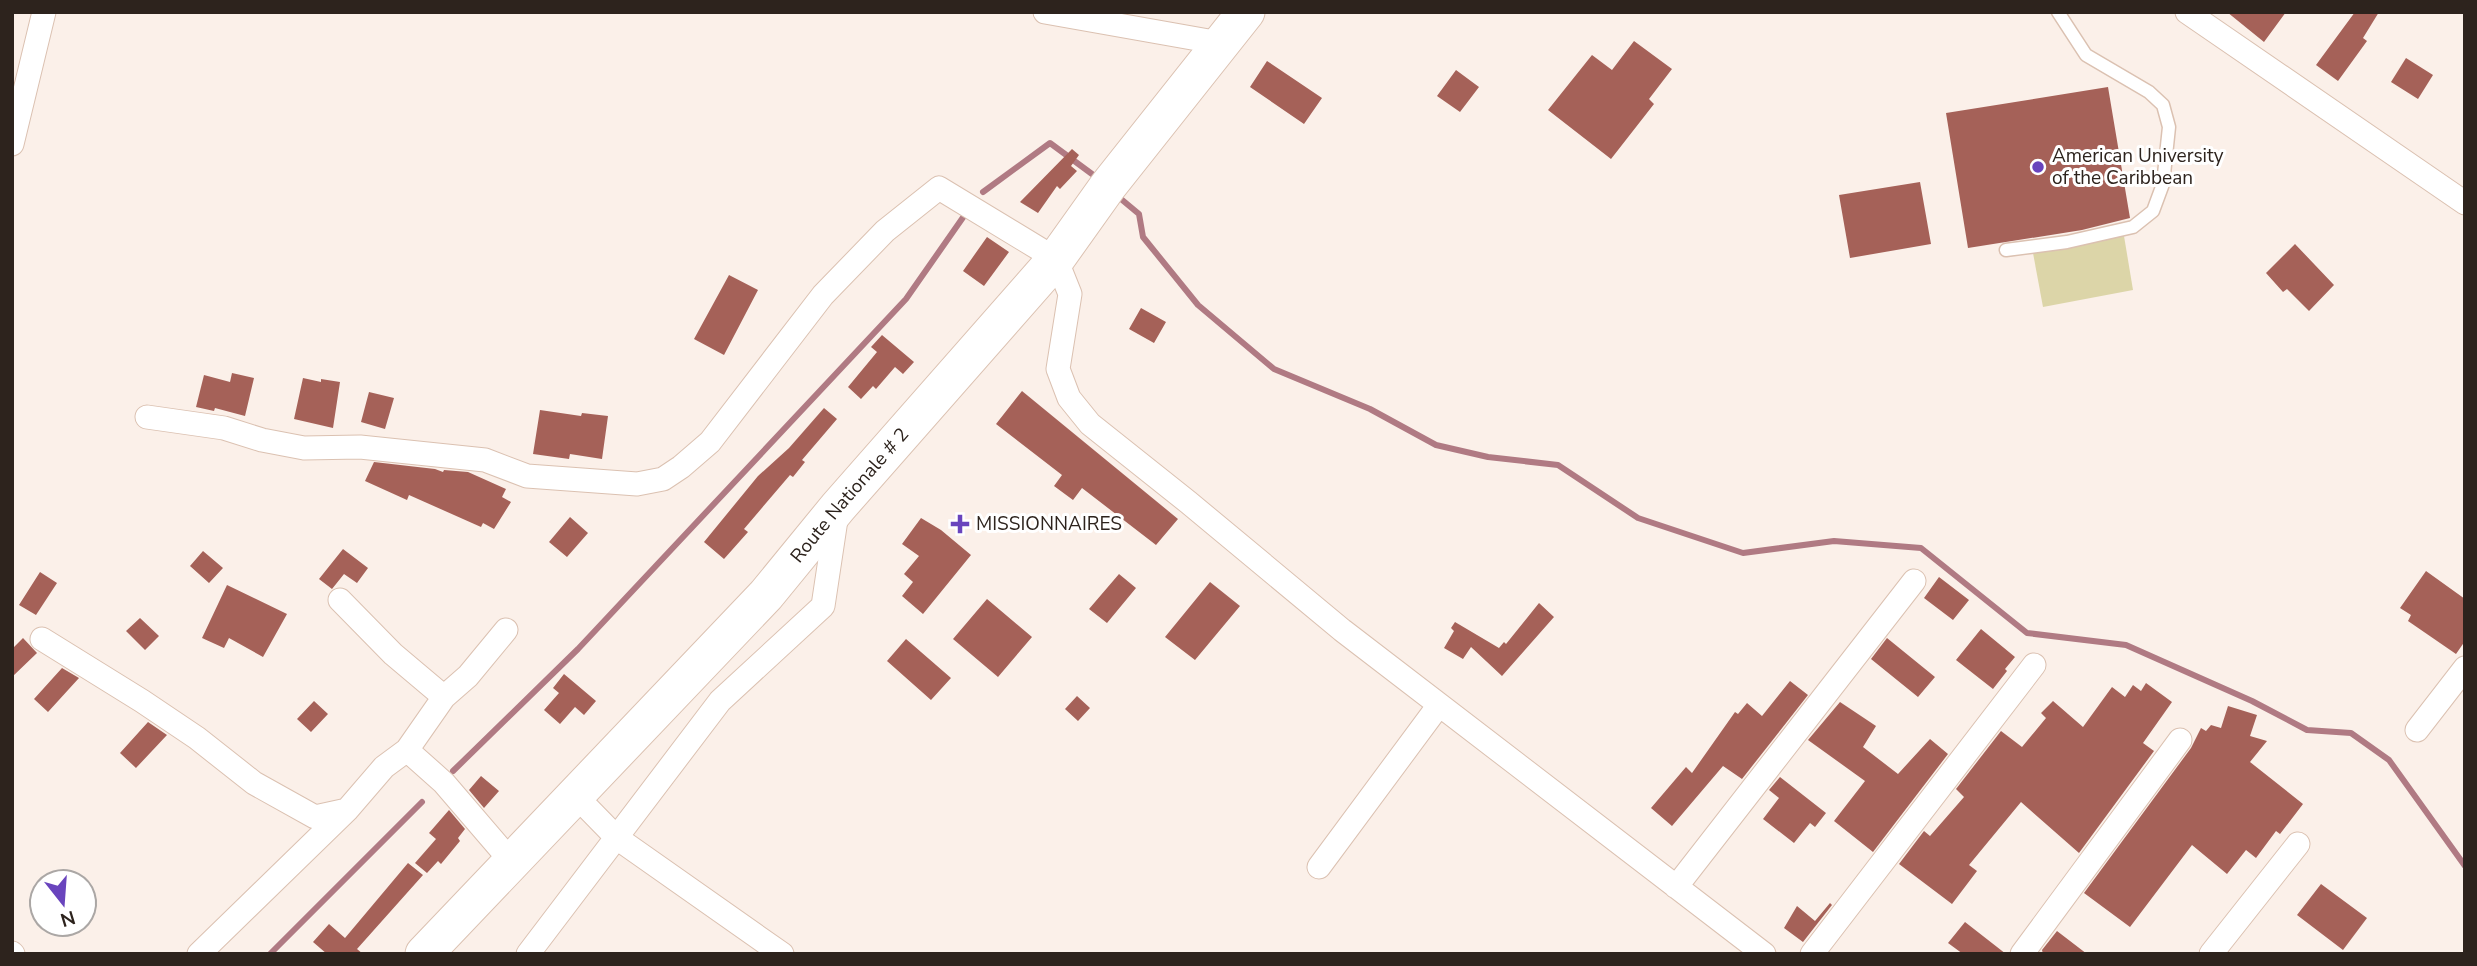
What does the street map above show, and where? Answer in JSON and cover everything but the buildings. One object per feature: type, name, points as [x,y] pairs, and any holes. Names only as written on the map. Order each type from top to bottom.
[{"type":"main road","name":"Route Nationale # 2","points":[[424,954],[766,595],[838,507],[1056,259],[1108,186],[1246,12]]},
{"type":"street","points":[[12,144],[44,12]]},
{"type":"street","points":[[1045,12],[1220,43]]},
{"type":"street","points":[[2187,12],[2465,203]]},
{"type":"street","points":[[146,417],[223,428],[262,440],[304,448],[360,447],[485,460],[527,476],[637,484],[663,479],[710,442],[822,295],[885,231],[939,188],[1056,259],[1070,294],[1058,369],[1069,398],[1090,424],[1342,630],[1764,954]]},
{"type":"street","points":[[528,954],[720,701],[823,606],[838,507]]},
{"type":"street","points":[[1676,887],[1914,581]]},
{"type":"street","points":[[340,600],[393,654],[444,697]]},
{"type":"street","points":[[199,954],[347,810],[384,767],[407,750],[444,697],[468,676],[506,630]]},
{"type":"street","points":[[42,639],[197,738],[254,783],[315,817],[347,810]]},
{"type":"street","points":[[1812,954],[2034,665]]},
{"type":"street","points":[[2417,730],[2465,668]]},
{"type":"street","points":[[1319,867],[1439,705]]},
{"type":"street","points":[[2022,954],[2180,740]]},
{"type":"street","points":[[407,750],[444,783],[511,861]]},
{"type":"street","points":[[575,795],[617,838],[782,954]]},
{"type":"street","points":[[2211,954],[2298,844]]},
{"type":"lane","points":[[2006,250],[2067,242],[2133,226],[2153,211],[2163,184],[2169,127],[2163,105],[2149,92],[2086,55],[2058,12]]},
{"type":"shaded area","points":[[2124,236],[2133,290],[2043,307],[2033,253]]},
{"type":"waterway","points":[[983,192],[1050,143],[1092,174]]},
{"type":"waterway","points":[[1121,199],[1139,214],[1143,237],[1198,305],[1274,369],[1370,409],[1436,445],[1488,457],[1558,465],[1638,518],[1743,553],[1834,541],[1921,548],[2027,633],[2126,645],[2252,701],[2307,730],[2351,733],[2389,760],[2465,866]]},
{"type":"waterway","points":[[453,771],[578,649],[906,299],[964,216]]},
{"type":"waterway","points":[[270,954],[422,802]]},
{"type":"place","name":"American University of the Caribbean","points":[[2038,167]]},
{"type":"place","name":"MISSIONNAIRES","points":[[960,524]]}]
